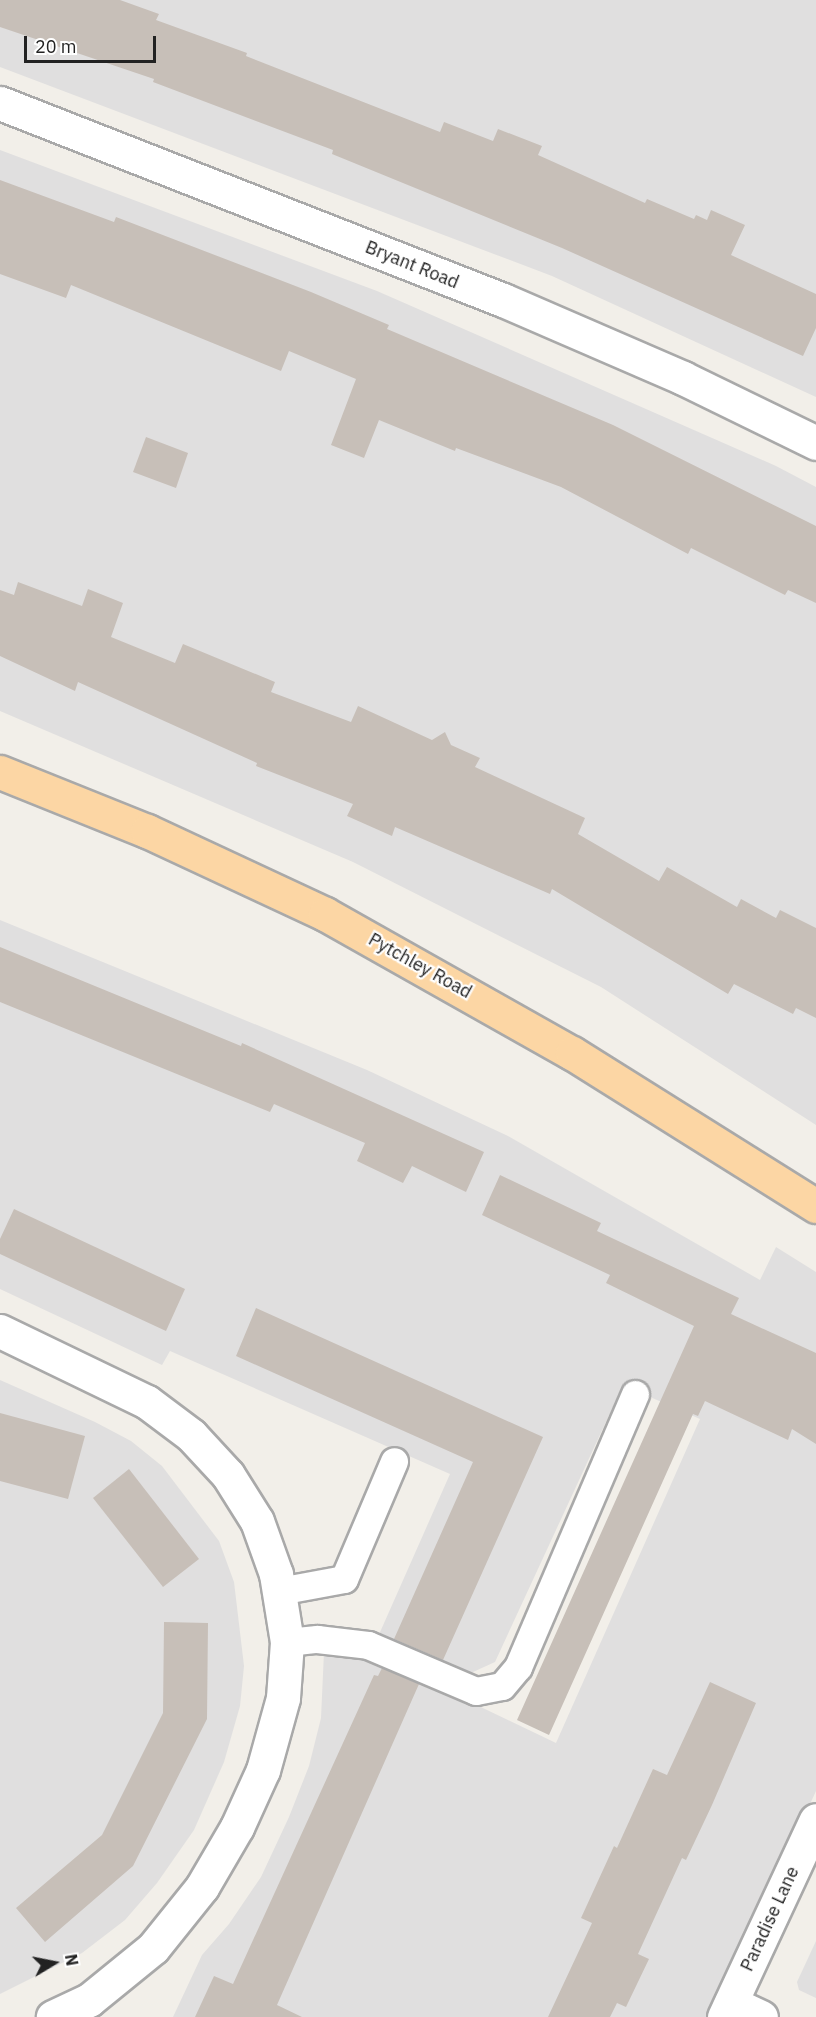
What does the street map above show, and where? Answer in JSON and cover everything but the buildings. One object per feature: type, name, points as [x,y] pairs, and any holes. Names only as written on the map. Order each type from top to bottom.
[{"type":"main road","name":"Pytchley Road","points":[[0,772],[147,831],[326,914],[572,1053],[816,1206]]},
{"type":"street","name":"Bryant Road","points":[[0,104],[503,300],[683,378],[816,443]]},
{"type":"street","points":[[0,1331],[147,1402],[191,1435],[228,1475],[257,1521],[276,1574],[287,1642],[283,1698],[263,1770],[237,1827],[202,1887],[153,1948],[89,2000],[53,2017]]},
{"type":"street","name":"Paradise Lane","points":[[728,2010],[816,1820]]},
{"type":"street","points":[[728,2010],[761,2017]]},
{"type":"lane","points":[[287,1642],[318,1639],[368,1645],[476,1691],[502,1686],[518,1667],[635,1394]]},
{"type":"lane","points":[[279,1591],[344,1579],[394,1461]]},
{"type":"shaded area","points":[[0,0],[816,0],[816,397],[552,276],[0,67]]},
{"type":"shaded area","points":[[0,150],[377,291],[776,466],[816,487],[816,1125],[601,987],[353,862],[0,711]]},
{"type":"shaded area","points":[[0,920],[367,1070],[508,1136],[760,1280],[776,1247],[816,1272],[816,1791],[712,2017],[173,2017],[202,1955],[229,1924],[261,1877],[289,1817],[309,1766],[321,1718],[324,1652],[370,1654],[556,1743],[700,1419],[623,1385],[495,1662],[462,1677],[377,1639],[450,1474],[170,1351],[162,1365],[0,1289]]},
{"type":"shaded area","points":[[0,1380],[95,1422],[131,1441],[162,1466],[219,1541],[234,1582],[244,1666],[240,1706],[224,1762],[194,1830],[157,1883],[125,1920],[82,1953],[0,1994]]},
{"type":"shaded area","points":[[816,1941],[816,1998],[799,1990],[797,1982]]}]
